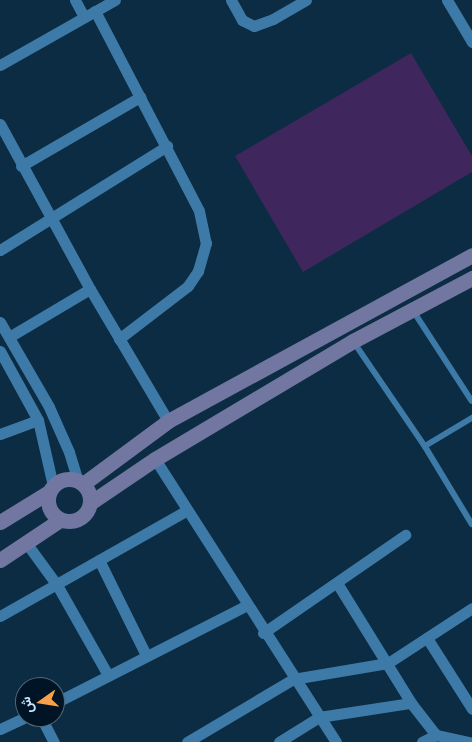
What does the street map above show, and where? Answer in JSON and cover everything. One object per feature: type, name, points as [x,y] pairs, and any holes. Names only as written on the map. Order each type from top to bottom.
[{"type":"main road","points":[[0,522],[64,479],[80,482],[168,421],[472,255]]},
{"type":"main road","points":[[0,560],[27,544],[60,520],[80,519],[90,502],[155,458],[353,341],[472,278]]},
{"type":"main road","points":[[80,482],[90,502]]},
{"type":"main road","points":[[51,489],[50,511],[60,520]]},
{"type":"street","points":[[74,0],[84,17]]},
{"type":"street","points":[[0,66],[115,0]]},
{"type":"street","points":[[231,0],[242,20],[254,26],[273,19],[306,0]]},
{"type":"street","points":[[448,0],[472,42]]},
{"type":"street","points":[[96,11],[199,211],[206,243],[203,258],[188,286],[119,339]]},
{"type":"street","points":[[22,166],[140,97]]},
{"type":"street","points":[[0,124],[90,289],[168,421]]},
{"type":"street","points":[[0,250],[167,146]]},
{"type":"street","points":[[9,337],[90,289]]},
{"type":"street","points":[[0,322],[49,408],[80,482]]},
{"type":"street","points":[[0,352],[38,420],[51,489]]},
{"type":"street","points":[[0,434],[38,420]]},
{"type":"street","points":[[155,458],[293,679],[336,742]]},
{"type":"street","points":[[0,616],[188,510]]},
{"type":"street","points":[[264,633],[405,536]]},
{"type":"street","points":[[27,544],[57,585],[108,675]]},
{"type":"street","points":[[99,560],[146,655]]},
{"type":"street","points":[[337,583],[411,702],[436,735]]},
{"type":"street","points":[[65,698],[247,605]]},
{"type":"street","points":[[187,742],[293,679],[388,663],[472,608]]},
{"type":"street","points":[[427,638],[472,709]]},
{"type":"street","points":[[279,742],[319,718],[411,702]]},
{"type":"street","points":[[0,729],[15,722]]},
{"type":"street","points":[[46,727],[54,742]]},
{"type":"street","points":[[422,742],[436,735],[469,742]]},
{"type":"lane","points":[[413,310],[472,401]]},
{"type":"lane","points":[[353,341],[425,446],[472,524]]},
{"type":"lane","points":[[425,446],[472,418]]},
{"type":"shaded area","points":[[411,53],[472,156],[472,172],[303,272],[235,156]]}]
